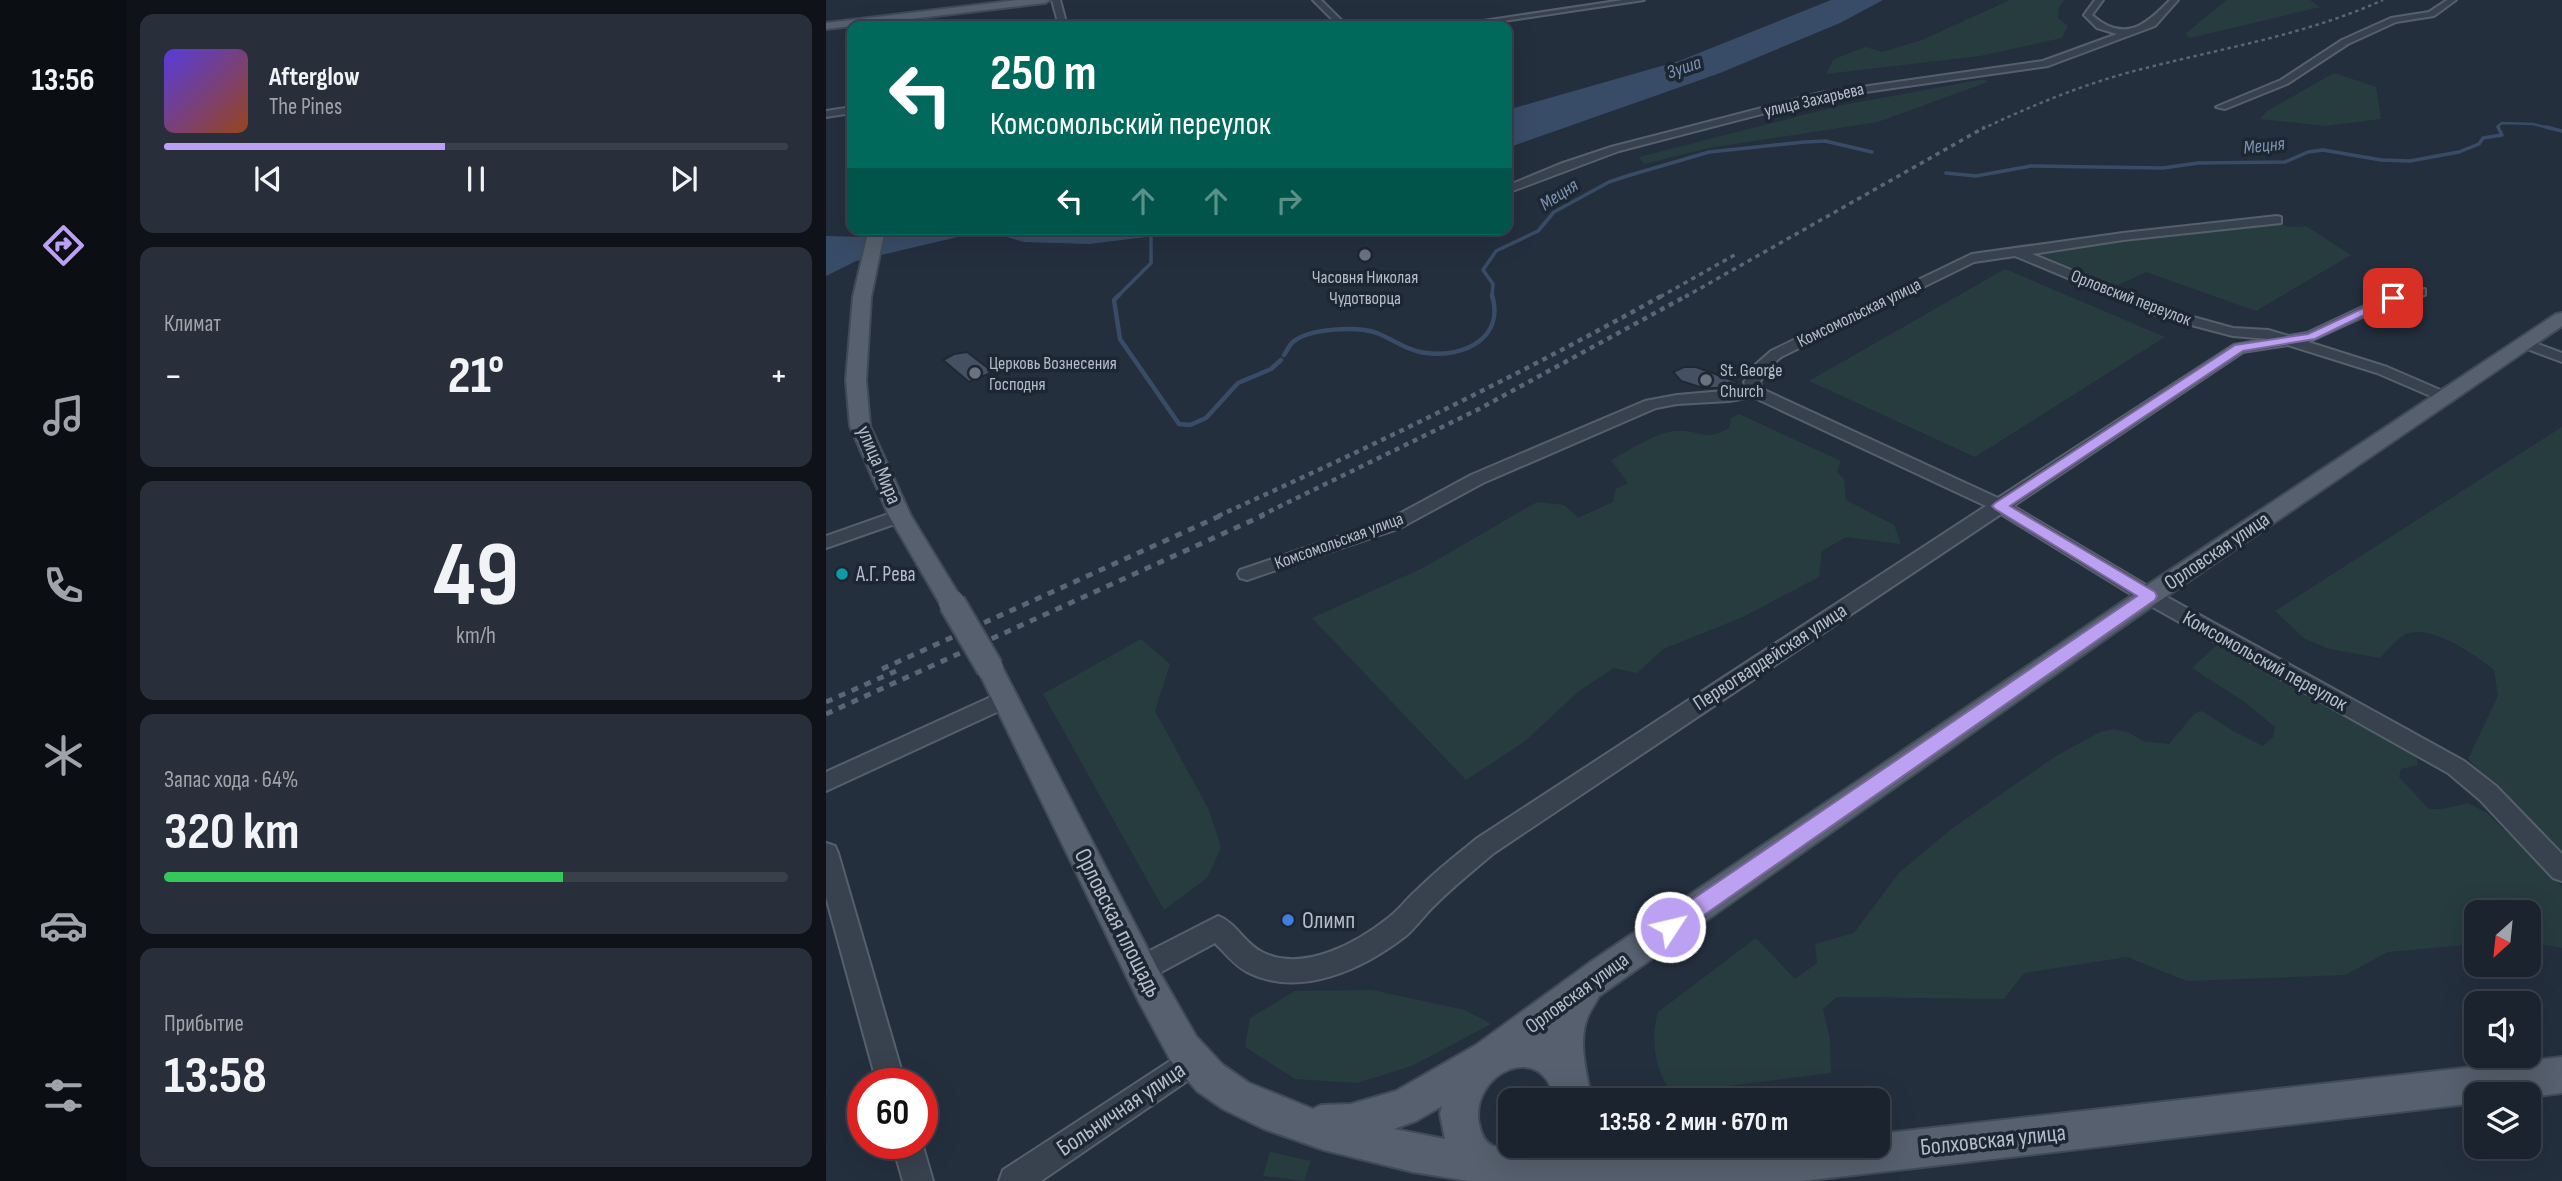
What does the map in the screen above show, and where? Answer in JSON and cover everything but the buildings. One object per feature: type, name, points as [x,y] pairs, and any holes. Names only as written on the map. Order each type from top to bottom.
[{"type":"main road","points":[[872,21],[1045,0]]},
{"type":"main road","points":[[826,26],[847,24]]},
{"type":"main road","name":"улица Мира","points":[[876,235],[862,298],[856,380],[860,426],[900,516],[990,668]]},
{"type":"main road","name":"Орловская улица","points":[[1302,1124],[1351,1123],[1403,1108],[1489,1058],[1593,979],[2149,596],[2447,398],[2562,318]]},
{"type":"main road","name":"Орловская площадь","points":[[990,668],[1140,969],[1193,1060],[1209,1078],[1250,1105],[1302,1124]]},
{"type":"main road","points":[[1572,1088],[1564,1045],[1567,1026],[1572,1010],[1593,979]]},
{"type":"main road","points":[[1539,1158],[1532,1163],[1502,1168],[1481,1161],[1467,1148],[1457,1123],[1459,1097],[1470,1076],[1489,1058],[1514,1049],[1538,1051],[1556,1061],[1567,1075],[1571,1088]]},
{"type":"main road","name":"Болховская улица","points":[[1302,1124],[1417,1155],[1502,1168],[1591,1175],[1686,1175],[2562,1075]]},
{"type":"main road","points":[[1615,1158],[1640,1170],[1686,1175]]},
{"type":"street","points":[[1056,0],[1062,21]]},
{"type":"street","points":[[1317,0],[1338,21]]},
{"type":"street","points":[[1486,21],[1606,2],[1640,0]]},
{"type":"street","points":[[2099,0],[2088,15],[2092,21],[2126,34]]},
{"type":"street","name":"улица Захарьева","points":[[1512,188],[1615,149],[1823,94],[2045,64],[2152,24],[2174,0]]},
{"type":"street","points":[[2221,107],[2284,82],[2345,42],[2394,20],[2431,14],[2452,0]]},
{"type":"street","points":[[826,114],[847,111]]},
{"type":"street","name":"Комсомольская улица","points":[[1247,574],[1394,524],[1477,479],[1651,404],[1670,398],[1739,396],[1755,392],[1752,382],[1756,374],[1776,354],[1969,259],[1987,253],[2017,253],[2126,236],[2277,220]]},
{"type":"street","name":"Орловский переулок","points":[[2017,253],[2166,314],[2233,332],[2268,334],[2382,370],[2447,398]]},
{"type":"street","name":"Первогвардейская улица","points":[[1140,969],[1218,928],[1258,964],[1282,969],[1309,968],[1333,963],[1369,947],[1400,924],[1427,896],[1485,846],[2239,348],[2311,337],[2393,298],[2420,292]]},
{"type":"street","points":[[2527,344],[2562,358]]},
{"type":"street","name":"Комсомольский переулок","points":[[1755,392],[2000,506],[2149,596],[2456,767],[2488,793],[2562,870]]},
{"type":"street","points":[[826,542],[900,516]]},
{"type":"street","points":[[826,782],[1004,699]]},
{"type":"street","points":[[826,853],[887,1068]]},
{"type":"street","name":"Больничная улица","points":[[1014,1181],[1193,1060]]},
{"type":"street","points":[[912,1159],[918,1181]]},
{"type":"green space","points":[[2010,0],[2064,0],[2059,7],[2058,18],[2068,26],[2062,38],[1980,56],[1826,74],[1833,60],[1839,57],[1866,47],[1882,52],[1922,40]]},
{"type":"green space","points":[[2227,0],[2310,0],[2320,7],[2190,38],[2185,34]]},
{"type":"green space","points":[[2334,73],[2376,87],[2381,119],[2325,126],[2260,119],[2267,111]]},
{"type":"green space","points":[[1984,79],[1988,82],[1878,122],[1709,148],[1644,164],[1639,157],[1843,105]]},
{"type":"green space","points":[[2263,219],[2290,227],[2306,226],[2351,255],[2256,311],[2146,272],[2116,286],[2016,249]]},
{"type":"green space","points":[[2005,269],[2165,337],[1975,457],[1809,381]]},
{"type":"green space","points":[[1739,414],[1841,461],[1837,472],[1844,479],[1846,500],[1894,525],[1901,544],[1846,537],[1822,551],[1819,577],[1743,617],[1663,649],[1637,673],[1614,668],[1579,691],[1524,742],[1466,780],[1312,618],[1423,568],[1537,502],[1564,505],[1578,518],[1613,502],[1616,489],[1628,483],[1611,460],[1643,442],[1669,432],[1713,435],[1729,428],[1731,418]]},
{"type":"green space","points":[[2562,427],[2562,853],[2468,759],[2498,696],[2494,670],[2452,642],[2426,633],[2404,635],[2380,658],[2330,649],[2305,639],[2275,611]]},
{"type":"green space","points":[[1141,639],[1170,664],[1155,711],[1209,810],[1221,848],[1207,878],[1164,910],[1043,694]]},
{"type":"green space","points":[[2220,642],[2416,756],[2418,765],[2401,769],[2399,777],[2429,809],[2443,809],[2468,803],[2487,813],[2562,886],[2562,948],[2541,944],[2541,900],[2464,900],[2464,945],[2388,952],[2345,975],[2187,981],[2127,957],[2024,973],[2004,999],[1837,997],[1823,1009],[1830,1040],[1831,1073],[1712,1088],[1669,1088],[1658,1065],[1654,1044],[1658,1012],[1756,938],[1795,979],[1817,963],[1815,944],[1854,933],[1899,873],[1950,830],[2056,756],[2100,732],[2114,729],[2130,733],[2143,741],[2169,744],[2195,713],[2202,711],[2263,746],[2273,737],[2275,727],[2246,703],[2192,668]]},
{"type":"green space","points":[[1372,990],[1465,1010],[1491,1024],[1412,1066],[1357,1083],[1295,1079],[1245,1047],[1250,1018],[1295,991]]},
{"type":"green space","points":[[1270,1152],[1311,1161],[1304,1181],[1263,1176]]},
{"type":"water","name":"Зуша","points":[[1831,0],[1883,0],[1840,23],[1720,73],[1512,146],[1512,109],[1679,61]]},
{"type":"water","points":[[966,235],[856,261],[826,276],[826,236]]},
{"type":"water","points":[[1000,235],[1163,235],[1089,244],[1024,242]]},
{"type":"waterway","name":"Мецня","points":[[2499,129],[2498,126],[2502,123],[2533,124],[2553,129]]},
{"type":"waterway","name":"Мецня","points":[[2546,127],[2562,131]]},
{"type":"waterway","name":"Мецня","points":[[1946,173],[1976,176],[2031,166],[2163,168],[2198,163],[2285,162],[2308,152],[2323,150],[2381,160],[2410,161],[2459,152],[2479,144],[2483,138],[2502,135],[2499,129]]},
{"type":"waterway","name":"Мецня","points":[[1492,296],[1493,284],[1483,270],[1496,251],[1538,231],[1554,212],[1609,182],[1709,152],[1825,141],[1872,152]]},
{"type":"waterway","name":"Мецня","points":[[1151,235],[1151,263],[1114,300],[1120,339],[1179,424],[1190,425],[1206,418],[1238,383],[1271,369],[1281,360]]},
{"type":"waterway","name":"Мецня","points":[[1284,355],[1300,337],[1322,331],[1346,329],[1377,333],[1419,352],[1454,352],[1467,348],[1487,334],[1493,323],[1492,296]]},
{"type":"railway","points":[[1982,129],[2040,103],[2101,81],[2294,32],[2383,0]]},
{"type":"railway","points":[[1685,297],[1985,127]]},
{"type":"railway","points":[[1660,297],[1738,253]]},
{"type":"railway","points":[[1218,516],[1443,410],[1663,295]]},
{"type":"railway","points":[[1260,516],[1479,409],[1688,295]]},
{"type":"railway","points":[[882,669],[1222,515]]},
{"type":"railway","points":[[826,714],[1264,515]]},
{"type":"railway","points":[[826,702],[896,671]]},
{"type":"place","name":"Часовня Николая Чудотворца","points":[[1365,255]]},
{"type":"place","name":"Церковь Вознесения Господня","points":[[975,373]]},
{"type":"place","name":"St. George Church","points":[[1706,380]]},
{"type":"place","name":"А.Г. Рева","points":[[842,574]]},
{"type":"place","name":"Олимп","points":[[1288,920]]},
{"type":"route","points":[[1670,927],[2149,596],[2000,506],[2239,348],[2311,337],[2393,298]]}]
